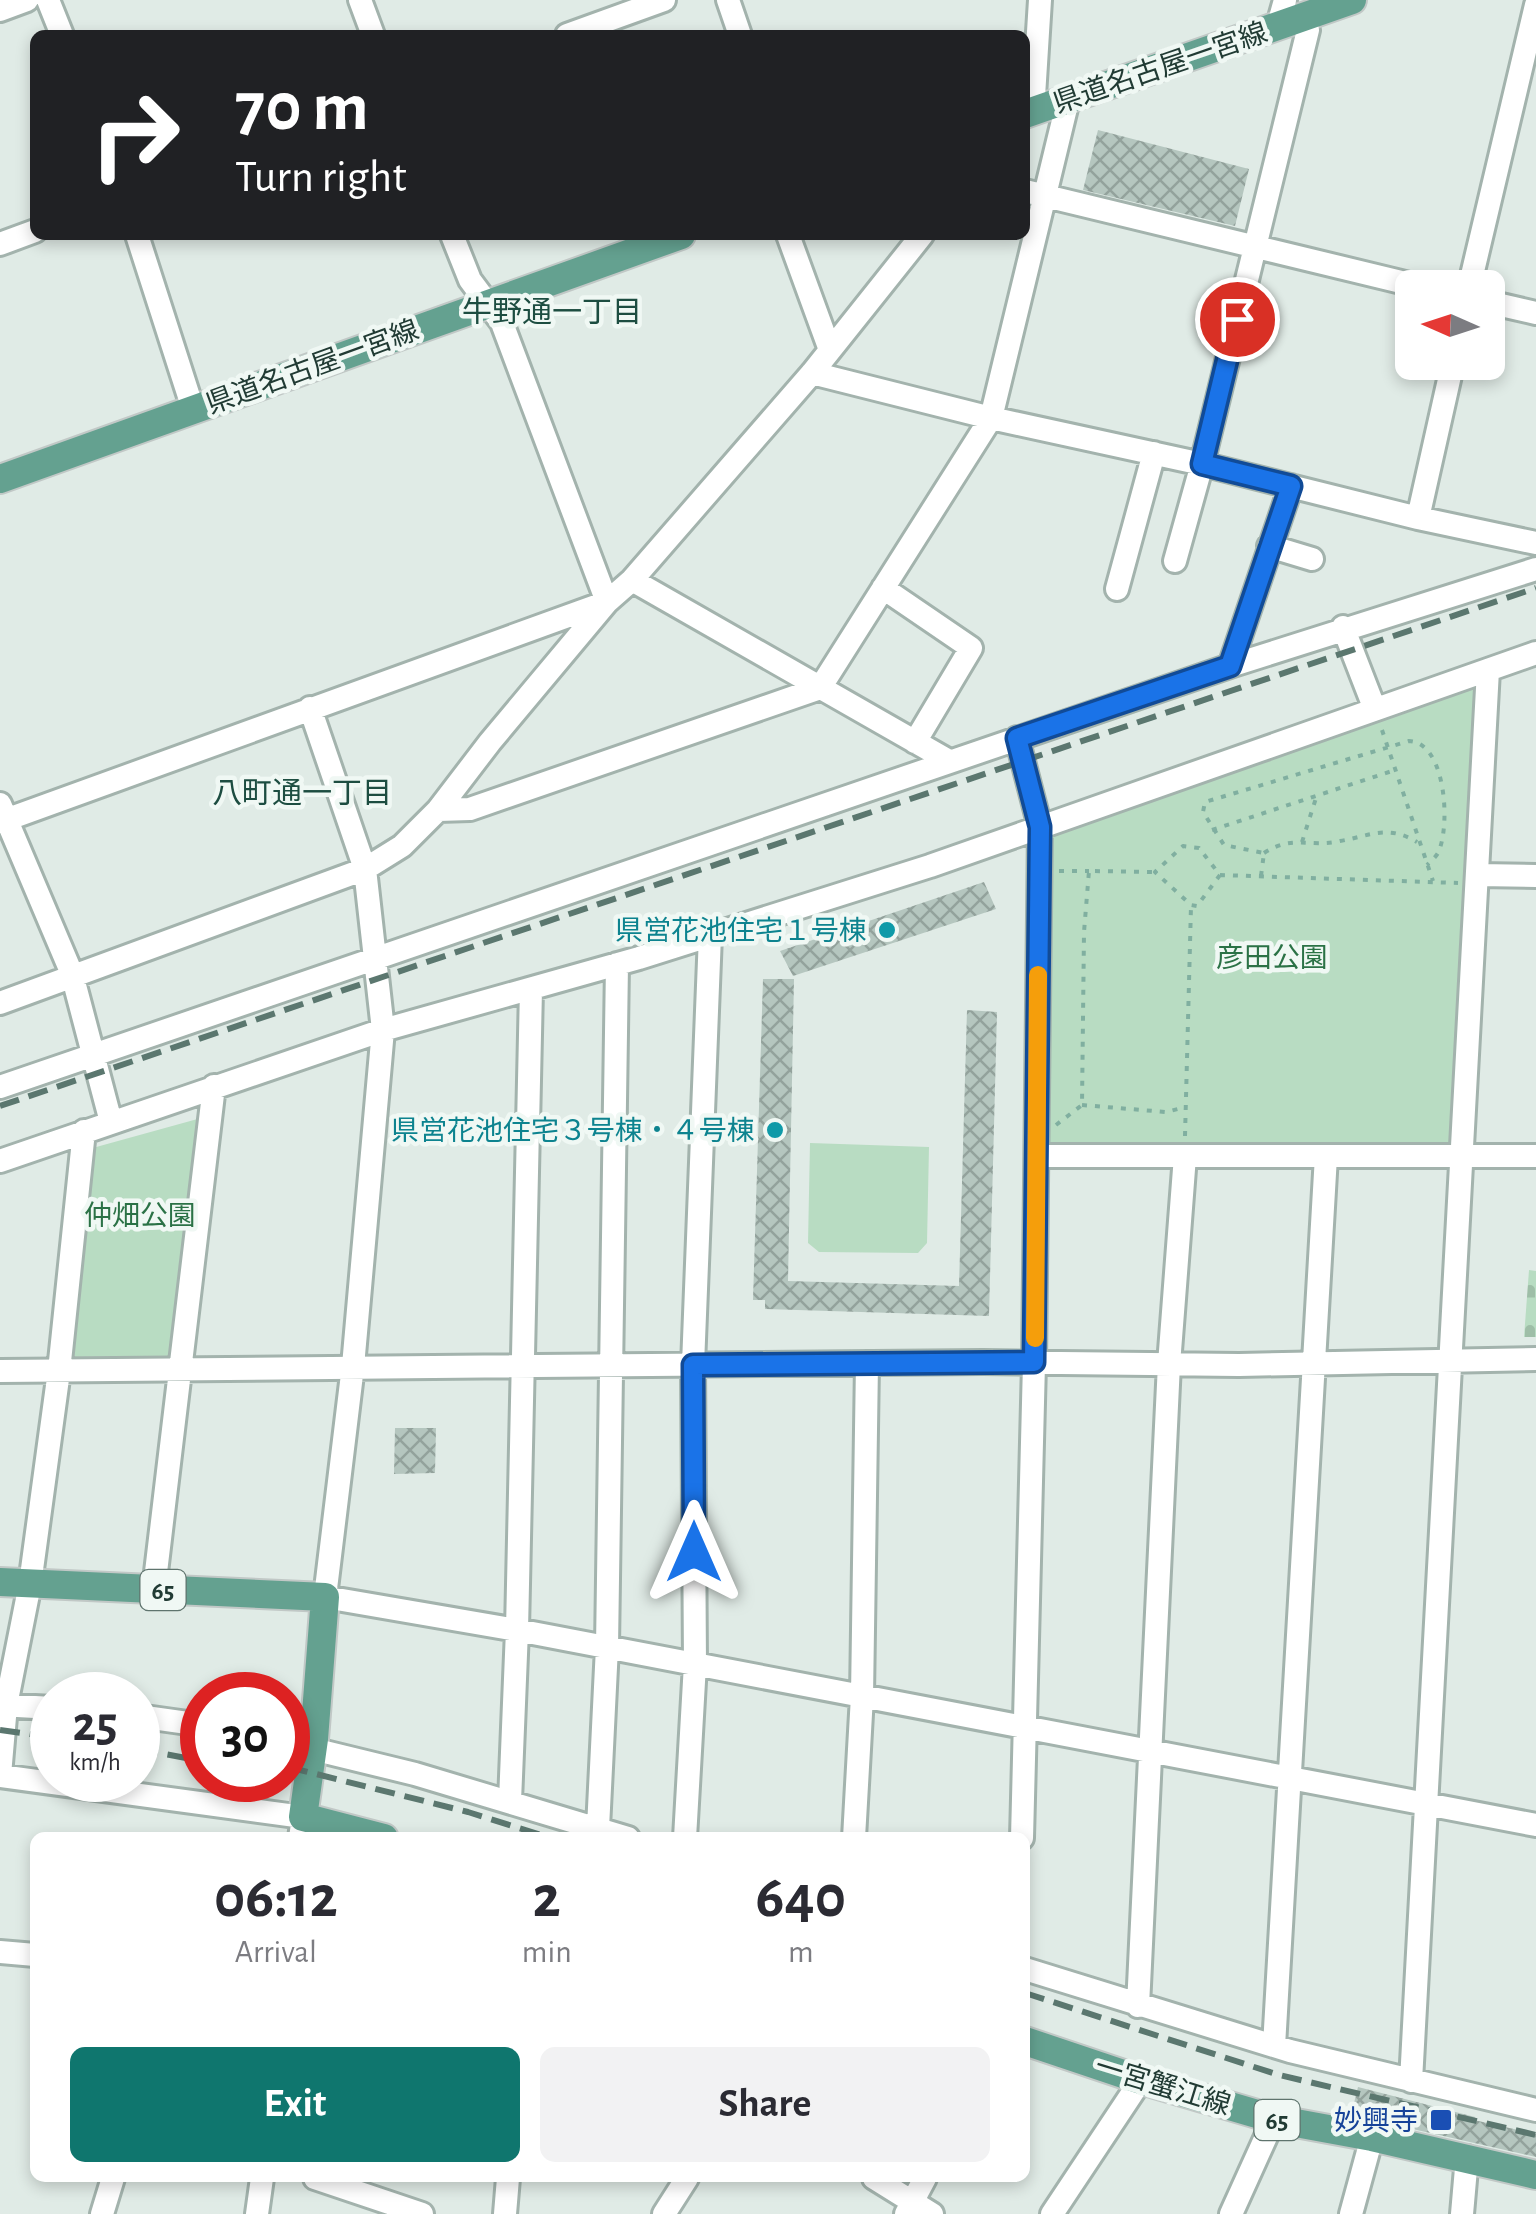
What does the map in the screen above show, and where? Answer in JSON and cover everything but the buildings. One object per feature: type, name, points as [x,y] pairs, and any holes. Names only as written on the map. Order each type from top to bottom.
[{"type":"main road","name":"県道名古屋一宮線","points":[[1030,113],[1288,15],[1352,0]]},
{"type":"main road","name":"県道名古屋一宮線","points":[[0,479],[666,240]]},
{"type":"main road","name":"65","points":[[0,1582],[325,1597]]},
{"type":"main road","points":[[310,1686],[325,1597]]},
{"type":"main road","points":[[301,1802],[302,1827],[339,1832]]},
{"type":"main road","name":"一宮蟹江線","points":[[1030,2043],[1274,2119],[1467,2157],[1536,2175]]},
{"type":"street","points":[[0,10],[27,0]]},
{"type":"street","points":[[48,0],[60,30]]},
{"type":"street","points":[[360,0],[371,30]]},
{"type":"street","points":[[581,30],[664,0]]},
{"type":"street","points":[[728,0],[738,30]]},
{"type":"street","points":[[1030,103],[1040,0]]},
{"type":"street","points":[[1474,270],[1536,5]]},
{"type":"street","points":[[1174,561],[1202,464],[1308,30],[1288,15]]},
{"type":"street","points":[[1068,100],[1034,193],[1395,281]]},
{"type":"street","points":[[0,244],[30,233]]},
{"type":"street","points":[[138,240],[193,410]]},
{"type":"street","points":[[454,240],[470,280],[502,323],[607,602]]},
{"type":"street","points":[[790,240],[830,350]]},
{"type":"street","points":[[0,1003],[365,869],[402,846],[438,810],[607,602],[632,580],[812,372],[918,240]]},
{"type":"street","points":[[438,810],[470,808],[820,688],[991,418],[1025,240]]},
{"type":"street","points":[[1505,306],[1536,313]]},
{"type":"street","points":[[812,372],[991,418],[1536,543]]},
{"type":"street","points":[[1418,518],[1449,380]]},
{"type":"street","points":[[1117,589],[1154,453]]},
{"type":"street","points":[[1230,666],[1291,486]]},
{"type":"street","points":[[1269,546],[1312,559]]},
{"type":"street","points":[[0,1087],[1230,666],[1536,570]]},
{"type":"street","points":[[632,580],[948,761]]},
{"type":"street","points":[[883,588],[971,648],[915,742]]},
{"type":"street","points":[[110,1122],[72,974],[2,815],[607,602]]},
{"type":"street","points":[[1343,628],[1374,708]]},
{"type":"street","points":[[0,1161],[382,1030],[531,990],[930,866],[1536,653]]},
{"type":"street","points":[[1410,2081],[1488,670]]},
{"type":"street","points":[[310,708],[365,869],[382,1030],[353,1366],[325,1597],[517,1630],[1536,1825]]},
{"type":"street","points":[[1017,738],[1040,827],[1034,1362],[1022,1832]]},
{"type":"street","points":[[1478,879],[1536,876]]},
{"type":"street","points":[[685,1832],[695,1664],[693,1365],[710,935]]},
{"type":"street","points":[[598,1828],[607,1648],[616,964]]},
{"type":"street","points":[[510,1800],[531,990]]},
{"type":"street","points":[[154,1589],[214,1086]]},
{"type":"street","points":[[84,1132],[59,1371],[30,1584],[3,1705],[0,1776],[302,1827]]},
{"type":"street","points":[[1037,1148],[1185,1156],[1536,1156]]},
{"type":"street","points":[[1138,2006],[1169,1364],[1185,1156]]},
{"type":"street","points":[[1274,2046],[1326,1156]]},
{"type":"street","points":[[0,1371],[1536,1360]]},
{"type":"street","points":[[854,1832],[862,1696],[867,1364]]},
{"type":"street","points":[[3,1705],[30,1707]]},
{"type":"street","points":[[310,1749],[510,1800],[610,1832]]},
{"type":"street","points":[[0,1952],[30,1955]]},
{"type":"street","points":[[1030,1971],[1274,2046],[1536,2110]]},
{"type":"street","points":[[1052,2214],[1141,2080]]},
{"type":"street","points":[[1231,2214],[1274,2119]]},
{"type":"street","points":[[1351,2214],[1372,2137]]},
{"type":"street","points":[[1462,2214],[1467,2157]]},
{"type":"street","points":[[102,2214],[112,2182]]},
{"type":"street","points":[[257,2214],[261,2182]]},
{"type":"street","points":[[328,2182],[422,2214]]},
{"type":"street","points":[[505,2214],[508,2182]]},
{"type":"street","points":[[664,2214],[684,2182]]},
{"type":"street","points":[[879,2182],[917,2210],[924,2182]]},
{"type":"path","points":[[1374,708],[1433,882]]},
{"type":"path","points":[[1420,843],[1403,835],[1376,832],[1340,842],[1280,843],[1264,854],[1224,845],[1203,812],[1206,802],[1387,746],[1420,741],[1430,750],[1441,779],[1441,836],[1438,852],[1427,866]]},
{"type":"path","points":[[1212,830],[1396,770]]},
{"type":"path","points":[[1302,842],[1316,796]]},
{"type":"path","points":[[1155,872],[1182,846],[1199,848],[1220,875]]},
{"type":"path","points":[[1261,876],[1264,854]]},
{"type":"path","points":[[1040,871],[1155,872],[1196,906],[1220,875]]},
{"type":"path","points":[[1037,1148],[1082,1105],[1084,932],[1089,871]]},
{"type":"path","points":[[1220,875],[1433,882],[1478,879]]},
{"type":"path","points":[[1185,1156],[1191,905]]},
{"type":"path","points":[[1082,1105],[1166,1112],[1186,1107]]},
{"type":"green space","name":"彦田公園","points":[[1483,677],[1457,1150],[1039,1153],[1049,829]]},
{"type":"green space","name":"仲畑公園","points":[[212,1115],[177,1356],[73,1357],[89,1149]]},
{"type":"green space","points":[[810,1143],[929,1147],[927,1243],[918,1253],[819,1252],[808,1243]]},
{"type":"green space","points":[[1529,1270],[1536,1271],[1536,1337],[1524,1337]]},
{"type":"railway","points":[[0,1106],[1536,588]]},
{"type":"railway","points":[[0,1730],[30,1734]]},
{"type":"railway","points":[[160,1753],[180,1757]]},
{"type":"railway","points":[[310,1772],[532,1832]]},
{"type":"railway","points":[[1030,1995],[1279,2075],[1536,2135]]},
{"type":"slow traffic","points":[[1035,1338],[1038,975]]},
{"type":"place","name":"県営花池住宅１号棟","points":[[887,930]]},
{"type":"place","name":"県営花池住宅３号棟・４号棟","points":[[775,1130]]},
{"type":"place","name":"妙興寺","points":[[1441,2120]]},
{"type":"district","name":"牛野通一丁目","points":[[552,312]]},
{"type":"district","name":"八町通一丁目","points":[[302,793]]},
{"type":"route","points":[[694,1552],[693,1365],[1034,1362],[1040,827],[1017,738],[1230,666],[1291,486],[1202,464],[1237,319]]}]
